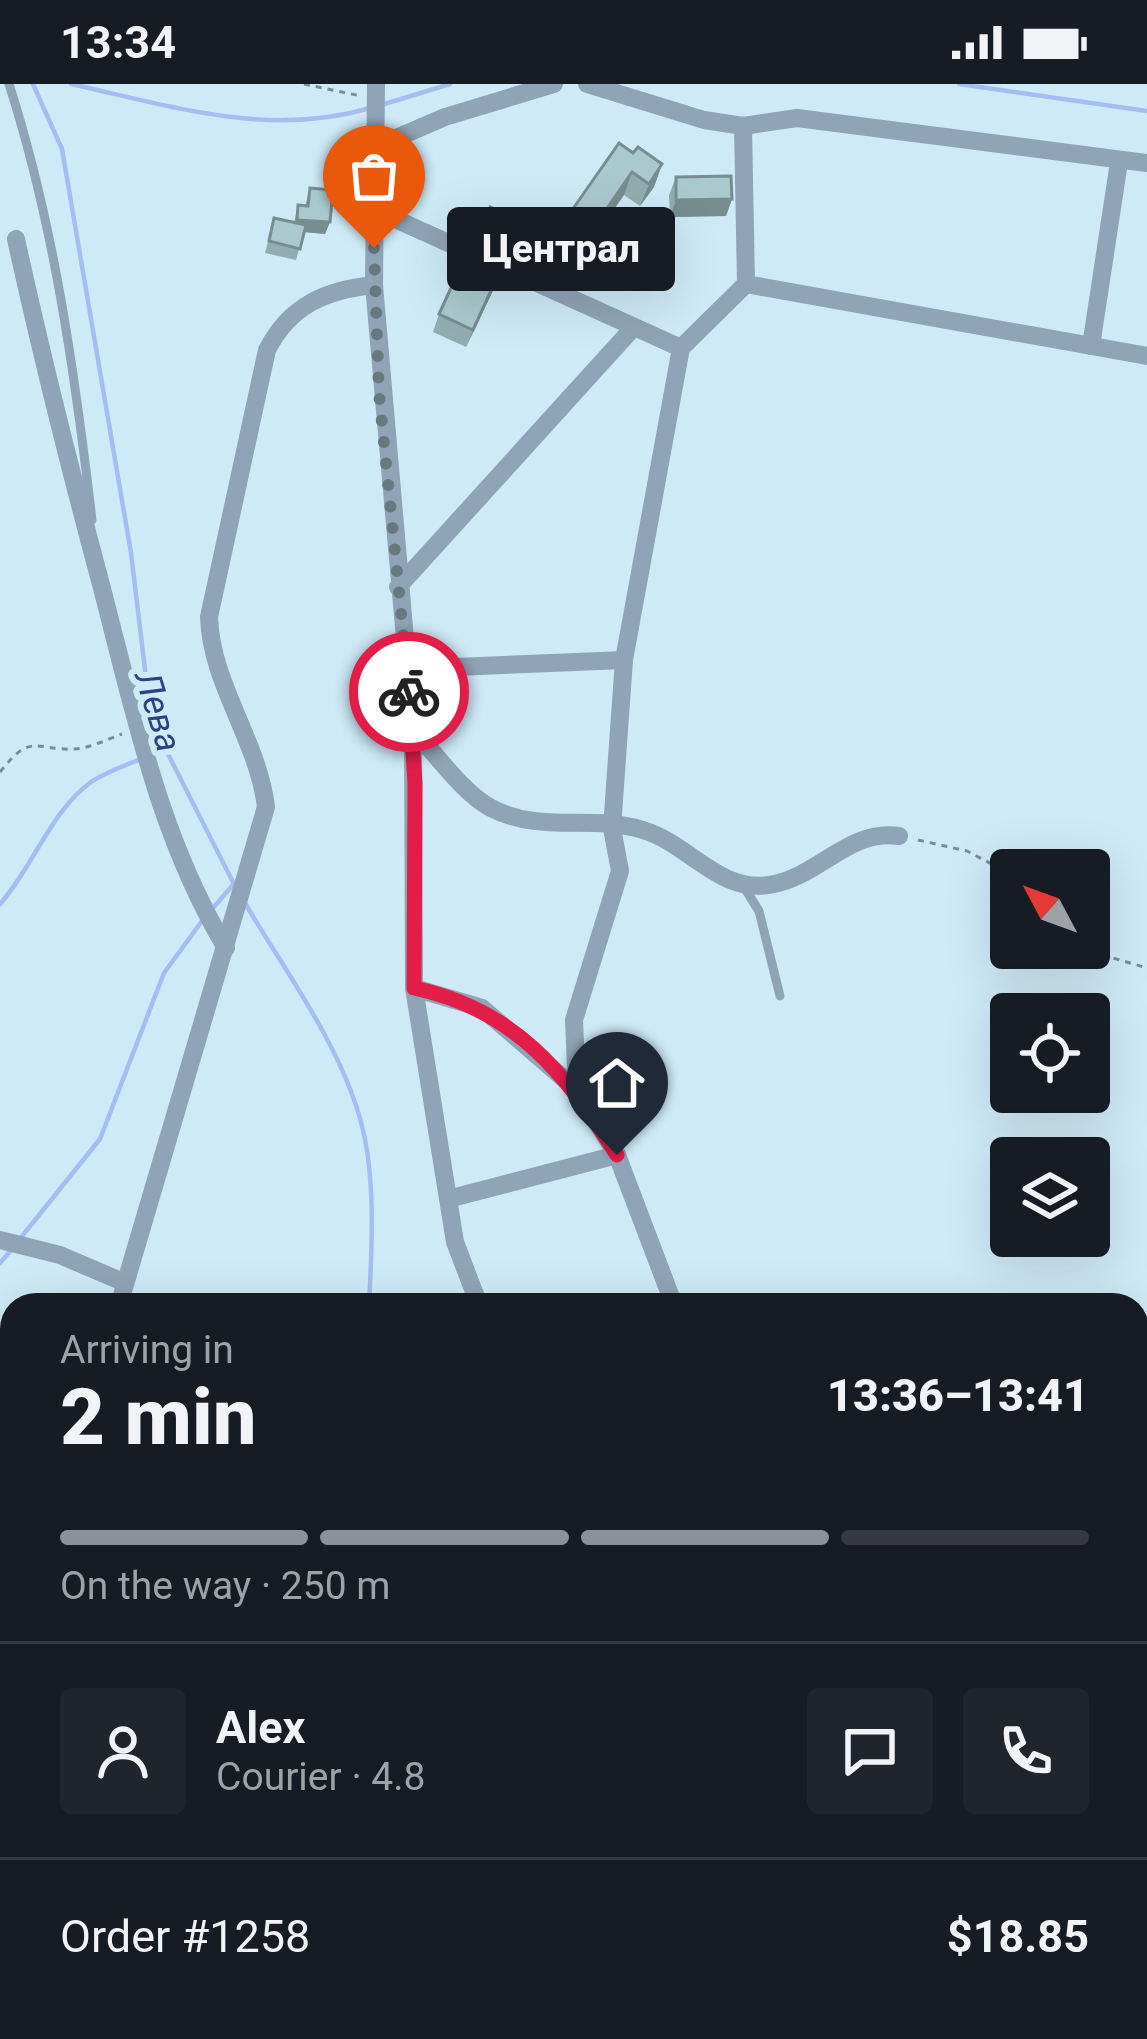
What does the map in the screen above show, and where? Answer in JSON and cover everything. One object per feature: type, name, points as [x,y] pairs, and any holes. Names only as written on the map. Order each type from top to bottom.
[{"type":"street","points":[[373,148],[445,117],[554,84]]},
{"type":"street","points":[[587,84],[704,120],[743,126],[797,118],[1147,163]]},
{"type":"street","points":[[376,92],[374,285],[413,730],[414,988],[455,1242],[474,1293]]},
{"type":"street","points":[[577,1090],[574,1020],[620,871],[612,828],[624,660],[681,348],[746,284],[743,126]]},
{"type":"street","points":[[1091,346],[1119,162]]},
{"type":"street","points":[[373,209],[681,348]]},
{"type":"street","points":[[16,238],[64,458],[137,730],[169,834],[229,939]]},
{"type":"street","points":[[746,284],[1147,356]]},
{"type":"street","points":[[121,1293],[266,807],[262,775],[210,649],[209,617],[267,350],[279,326],[327,290],[374,285]]},
{"type":"street","points":[[398,587],[633,328]]},
{"type":"street","points":[[407,669],[624,660]]},
{"type":"street","points":[[413,730],[484,804],[517,820],[550,826],[584,821],[642,829],[744,887],[775,884],[810,871],[874,832],[899,836]]},
{"type":"street","points":[[415,783],[450,769]]},
{"type":"street","points":[[414,988],[482,1008],[577,1090],[617,1155],[669,1293]]},
{"type":"street","points":[[448,1199],[617,1155]]},
{"type":"street","points":[[0,1240],[60,1255],[123,1282]]},
{"type":"lane","points":[[9,84],[33,158],[78,397],[98,573]]},
{"type":"lane","points":[[744,887],[759,911],[780,996]]},
{"type":"path","points":[[304,84],[376,92]]},
{"type":"path","points":[[0,772],[15,753],[44,742],[74,749],[137,730]]},
{"type":"path","points":[[899,836],[967,851],[990,863]]},
{"type":"path","points":[[1110,957],[1147,968]]},
{"type":"building","points":[[619,143],[633,153],[638,147],[662,164],[649,184],[632,172],[572,259],[537,235],[552,215],[563,223]]},
{"type":"building","points":[[731,176],[732,199],[676,200],[676,177]]},
{"type":"building","points":[[310,188],[333,190],[330,222],[297,220],[298,205],[308,206]]},
{"type":"building","points":[[490,207],[518,219],[505,246],[482,236]]},
{"type":"building","points":[[274,218],[306,225],[300,249],[269,241]]},
{"type":"building","points":[[467,253],[501,269],[473,330],[439,314]]},
{"type":"waterway","name":"Лева","points":[[33,84],[62,149],[131,553],[147,686],[165,748],[236,888]]},
{"type":"waterway","points":[[71,84],[220,116],[257,119],[295,120],[370,108]]},
{"type":"waterway","points":[[381,105],[450,84]]},
{"type":"waterway","points":[[959,84],[1147,111]]},
{"type":"waterway","points":[[0,904],[77,794],[97,778],[143,758]]},
{"type":"waterway","points":[[213,908],[233,885]]},
{"type":"waterway","name":"Лева","points":[[245,903],[326,1036],[352,1093],[366,1144],[371,1189],[370,1293]]},
{"type":"waterway","points":[[19,1240],[100,1139],[164,973],[202,921]]},
{"type":"waterway","points":[[0,1263],[12,1249]]},
{"type":"way so far","points":[[374,248],[379,393],[409,692]]},
{"type":"place","name":"Централ","points":[[374,248]]},
{"type":"route","points":[[409,692],[415,783],[410,886],[414,988],[482,1008],[523,1039],[577,1090],[617,1155]]}]
